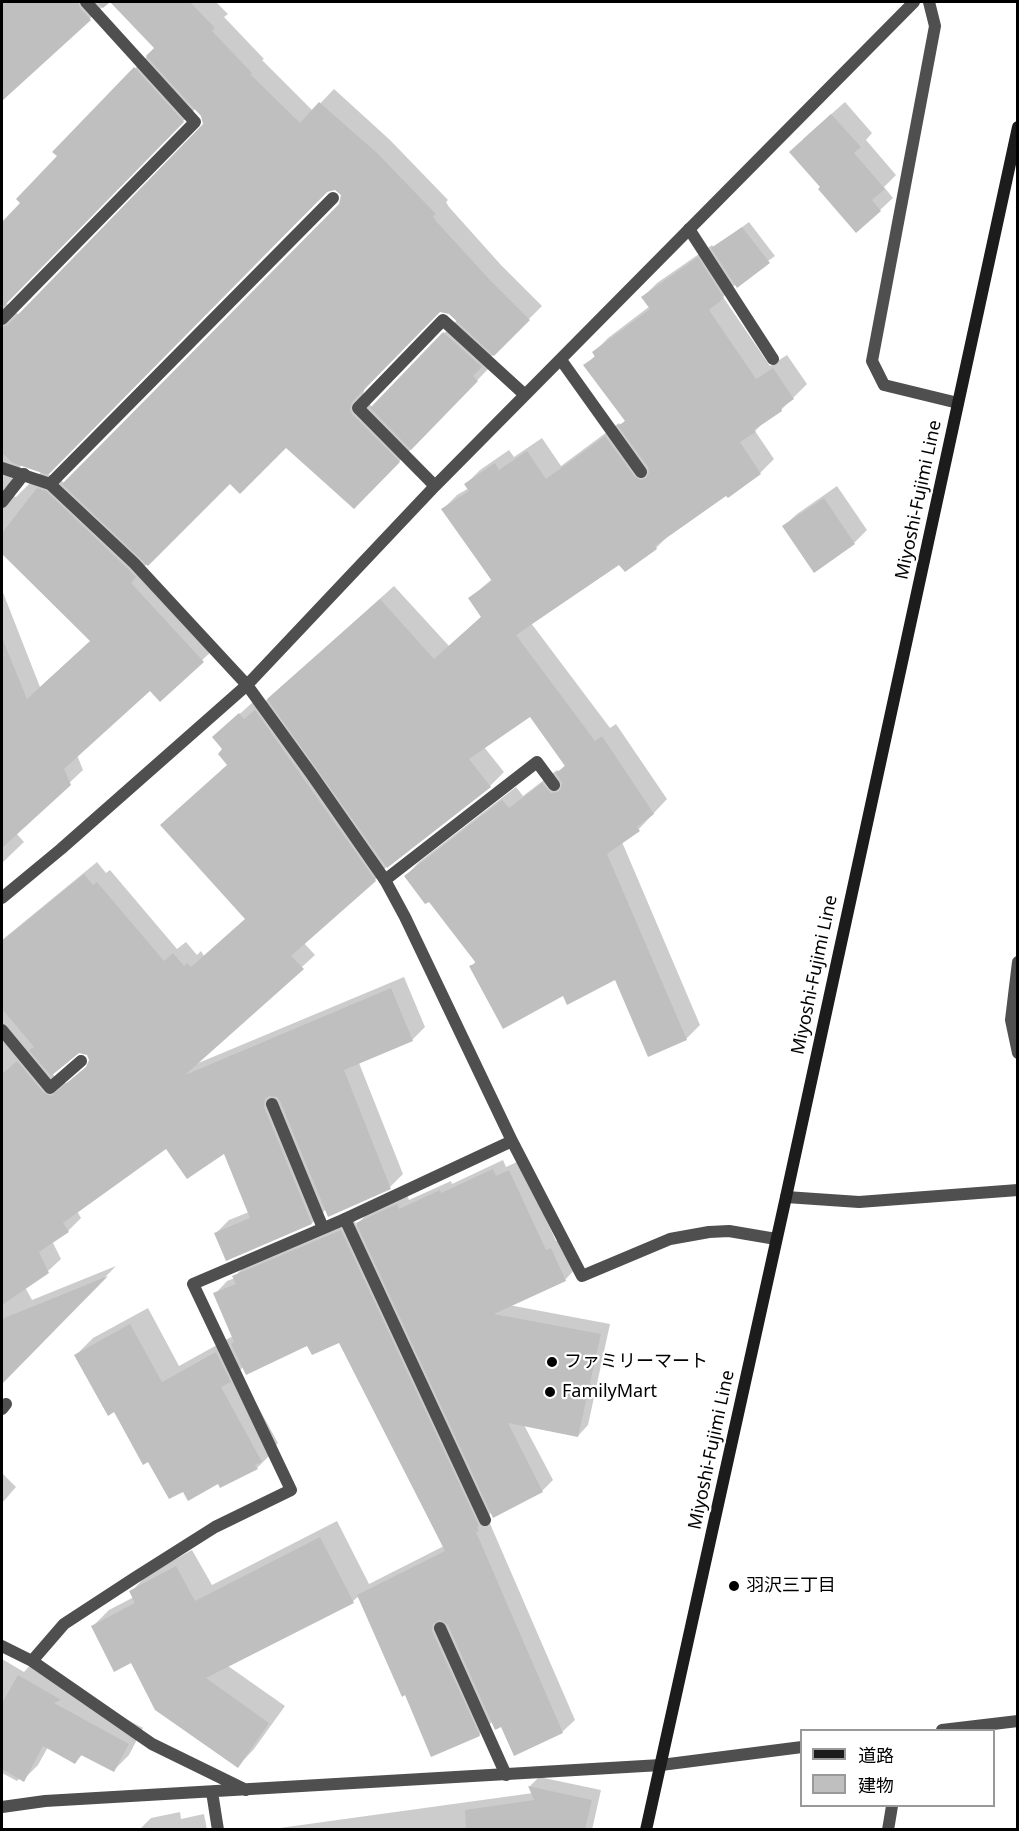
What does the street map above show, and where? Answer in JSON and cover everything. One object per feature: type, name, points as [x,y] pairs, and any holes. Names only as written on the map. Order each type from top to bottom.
[{"type":"main road","name":"Miyoshi-Fujimi Line","points":[[646,1830],[786,1197],[1017,127]]},
{"type":"street","points":[[2,319],[195,122],[86,2]]},
{"type":"street","points":[[2,898],[62,849],[248,685],[435,486],[914,2]]},
{"type":"street","points":[[929,2],[935,26],[872,361],[884,385],[958,403]]},
{"type":"street","points":[[50,484],[333,198]]},
{"type":"street","points":[[689,229],[774,359]]},
{"type":"street","points":[[435,486],[358,408],[443,320],[525,395]]},
{"type":"street","points":[[561,360],[641,472]]},
{"type":"street","points":[[2,468],[50,484],[134,563],[248,685],[385,880],[512,1141],[582,1276],[670,1239],[729,1231],[776,1239]]},
{"type":"street","points":[[2,502],[24,474]]},
{"type":"street","points":[[385,880],[537,762],[554,785]]},
{"type":"street","points":[[1017,962],[1011,1020],[1017,1053]]},
{"type":"street","points":[[2,1030],[50,1088],[81,1061]]},
{"type":"street","points":[[272,1104],[323,1228]]},
{"type":"street","points":[[32,1661],[64,1624],[136,1576],[215,1527],[291,1491],[193,1284],[345,1220],[512,1141]]},
{"type":"street","points":[[786,1197],[858,1202],[1017,1190]]},
{"type":"street","points":[[345,1220],[485,1520]]},
{"type":"street","points":[[440,1628],[506,1775]]},
{"type":"street","points":[[2,1646],[32,1661],[152,1744],[247,1791]]},
{"type":"street","points":[[957,1729],[1017,1721]]},
{"type":"street","points":[[2,1807],[45,1802],[661,1765],[800,1747]]},
{"type":"street","points":[[212,1792],[218,1830]]},
{"type":"street","points":[[888,1830],[892,1807]]},
{"type":"building","points":[[2,2],[78,2],[80,8],[91,20],[2,101]]},
{"type":"building","points":[[97,2],[110,2],[103,8]]},
{"type":"building","points":[[110,2],[190,2],[215,28],[212,31],[252,73],[250,74],[300,123],[319,102],[377,153],[436,214],[433,216],[436,221],[488,278],[530,320],[494,356],[449,314],[440,312],[352,402],[350,410],[352,414],[400,462],[354,509],[286,448],[240,494],[230,484],[148,566],[62,484],[339,204],[341,195],[335,190],[327,192],[48,475],[13,463],[2,453],[2,327],[8,325],[203,124],[201,116],[146,56],[154,48]]},
{"type":"building","points":[[134,67],[184,122],[2,308],[2,222],[20,203],[16,199],[57,156],[52,152]]},
{"type":"building","points":[[831,114],[861,147],[854,153],[885,189],[872,200],[881,211],[856,233],[789,152]]},
{"type":"building","points":[[742,227],[770,263],[737,288],[711,248]]},
{"type":"building","points":[[698,257],[724,298],[709,310],[756,379],[773,368],[794,399],[781,408],[782,411],[754,430],[756,432],[740,442],[761,474],[655,546],[657,549],[625,572],[619,565],[516,635],[595,741],[602,736],[654,814],[637,827],[640,831],[607,854],[687,1040],[648,1057],[615,980],[567,1005],[563,996],[503,1029],[469,966],[476,963],[429,902],[425,904],[404,876],[502,800],[509,808],[542,783],[551,793],[561,789],[562,783],[556,773],[565,766],[530,717],[469,759],[491,787],[387,868],[267,699],[380,599],[434,659],[481,617],[468,598],[492,581],[441,509],[469,491],[464,484],[495,463],[499,470],[527,451],[546,479],[605,436],[635,477],[641,480],[646,478],[649,472],[648,467],[618,426],[625,421],[583,365],[595,357],[592,352],[650,309],[641,297]]},
{"type":"building","points":[[443,332],[482,367],[473,376],[478,381],[411,450],[370,408]]},
{"type":"building","points":[[37,488],[46,491],[136,577],[131,583],[204,662],[160,702],[150,691],[64,769],[71,785],[2,848],[2,640],[27,699],[90,641],[2,554],[2,533]]},
{"type":"building","points":[[824,498],[855,544],[814,573],[782,526]]},
{"type":"building","points":[[255,710],[376,881],[291,956],[304,969],[185,1075],[391,988],[413,1041],[344,1070],[391,1189],[328,1217],[280,1101],[277,1097],[269,1096],[265,1099],[264,1107],[312,1224],[226,1261],[214,1233],[250,1218],[224,1154],[187,1179],[166,1149],[63,1223],[69,1232],[39,1252],[49,1273],[2,1305],[2,1074],[17,1061],[44,1093],[51,1096],[86,1067],[89,1060],[87,1055],[79,1053],[51,1076],[29,1050],[34,1047],[2,1009],[2,941],[84,874],[93,885],[97,882],[164,961],[173,953],[184,966],[187,963],[191,967],[245,919],[160,825],[227,765],[218,754],[222,749],[212,737],[239,713],[244,719]]},
{"type":"building","points":[[493,1169],[496,1176],[509,1170],[546,1250],[551,1248],[566,1281],[494,1314],[601,1334],[578,1437],[508,1423],[543,1492],[493,1518],[356,1223],[397,1204],[399,1209],[440,1190],[441,1193]]},
{"type":"building","points":[[341,1230],[479,1526],[477,1527],[479,1531],[476,1532],[563,1733],[514,1756],[501,1727],[495,1730],[448,1625],[440,1620],[433,1624],[432,1631],[480,1736],[431,1757],[405,1695],[402,1697],[357,1595],[445,1551],[339,1343],[312,1355],[307,1346],[246,1375],[231,1344],[234,1342],[213,1293],[236,1284],[232,1276]]},
{"type":"building","points":[[108,1276],[2,1384],[2,1319]]},
{"type":"building","points":[[130,1324],[162,1382],[216,1352],[231,1382],[221,1387],[262,1462],[255,1465],[258,1469],[220,1488],[218,1484],[188,1501],[183,1492],[169,1499],[148,1462],[143,1465],[114,1412],[108,1416],[74,1355]]},
{"type":"building","points":[[320,1537],[354,1603],[206,1678],[269,1723],[238,1768],[155,1710],[131,1663],[114,1672],[91,1626],[135,1603],[129,1591],[176,1566],[195,1601]]},
{"type":"building","points":[[18,1675],[61,1700],[54,1703],[129,1744],[114,1772],[81,1755],[75,1764],[43,1746],[24,1782],[2,1769],[2,1703]]},
{"type":"building","points":[[528,1786],[592,1800],[585,1830],[466,1830],[465,1810],[534,1800]]},
{"type":"place","name":"ファミリーマート","points":[[552,1362]]},
{"type":"place","name":"FamilyMart","points":[[550,1392]]},
{"type":"place","name":"羽沢三丁目","points":[[734,1586]]}]
